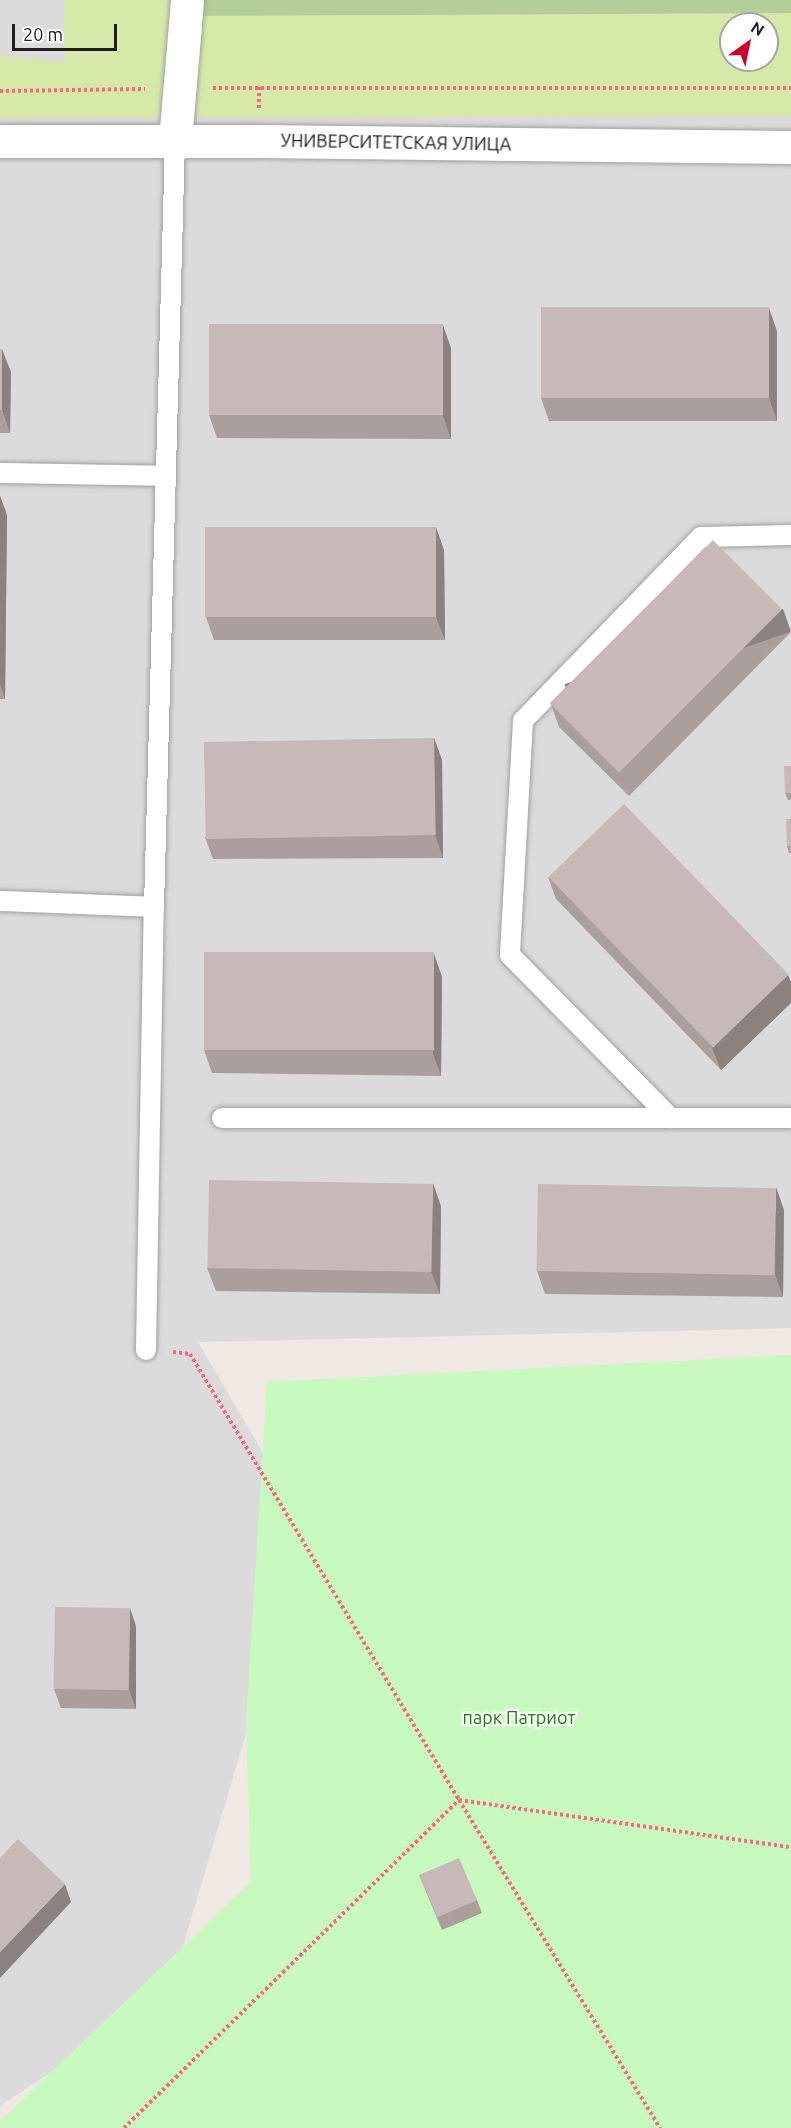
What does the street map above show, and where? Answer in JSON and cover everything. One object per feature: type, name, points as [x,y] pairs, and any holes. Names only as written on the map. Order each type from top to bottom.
[{"type":"street","points":[[175,141],[187,0]]},
{"type":"street","name":"УНИВЕРСИТЕТСКАЯ УЛИЦА","points":[[0,141],[791,147]]},
{"type":"lane","points":[[146,1350],[154,906],[175,141]]},
{"type":"lane","points":[[0,473],[166,477]]},
{"type":"lane","points":[[671,1118],[510,955],[523,721],[701,537],[791,535]]},
{"type":"lane","points":[[0,901],[154,906]]},
{"type":"lane","points":[[222,1118],[791,1118]]},
{"type":"path","points":[[0,91],[178,88],[791,88]]},
{"type":"path","points":[[146,1350],[190,1354],[660,2128]]},
{"type":"path","points":[[459,1800],[791,1847]]},
{"type":"path","points":[[124,2128],[459,1800]]},
{"type":"shaded area","points":[[0,0],[186,0],[185,16],[719,13],[719,72],[779,72],[779,13],[791,13],[791,1328],[198,1342],[307,1528],[169,1993],[0,2106]]},
{"type":"green space","points":[[64,0],[186,0],[185,16],[719,13],[719,72],[779,72],[779,13],[791,13],[791,116],[0,118],[0,56],[65,62]]},
{"type":"green space","points":[[186,0],[791,0],[791,13],[185,16]]},
{"type":"green space","name":"парк Патриот","points":[[791,1355],[791,2128],[0,2128],[0,2121],[251,1882],[246,1720],[267,1382]]},
{"type":"building","points":[[541,307],[769,307],[769,398],[541,398]]},
{"type":"building","points":[[209,324],[443,324],[443,415],[209,415]]},
{"type":"building","points":[[0,349],[2,349],[2,410],[0,410]]},
{"type":"building","points":[[205,527],[436,527],[436,617],[205,617]]},
{"type":"building","points":[[713,540],[782,609],[619,773],[550,703]]},
{"type":"building","points":[[434,738],[436,835],[206,839],[204,742]]},
{"type":"building","points":[[784,766],[791,766],[791,793],[785,793]]},
{"type":"building","points":[[624,804],[789,974],[713,1047],[548,877]]},
{"type":"building","points":[[786,819],[791,819],[791,846],[787,846]]},
{"type":"building","points":[[204,952],[434,952],[434,1050],[204,1050]]},
{"type":"building","points":[[209,1180],[433,1184],[431,1272],[207,1268]]},
{"type":"building","points":[[538,1184],[776,1188],[774,1275],[536,1271]]},
{"type":"building","points":[[55,1607],[130,1608],[129,1690],[54,1689]]},
{"type":"building","points":[[18,1839],[65,1884],[0,1952],[0,1858]]},
{"type":"building","points":[[459,1858],[477,1900],[437,1917],[419,1875]]}]
